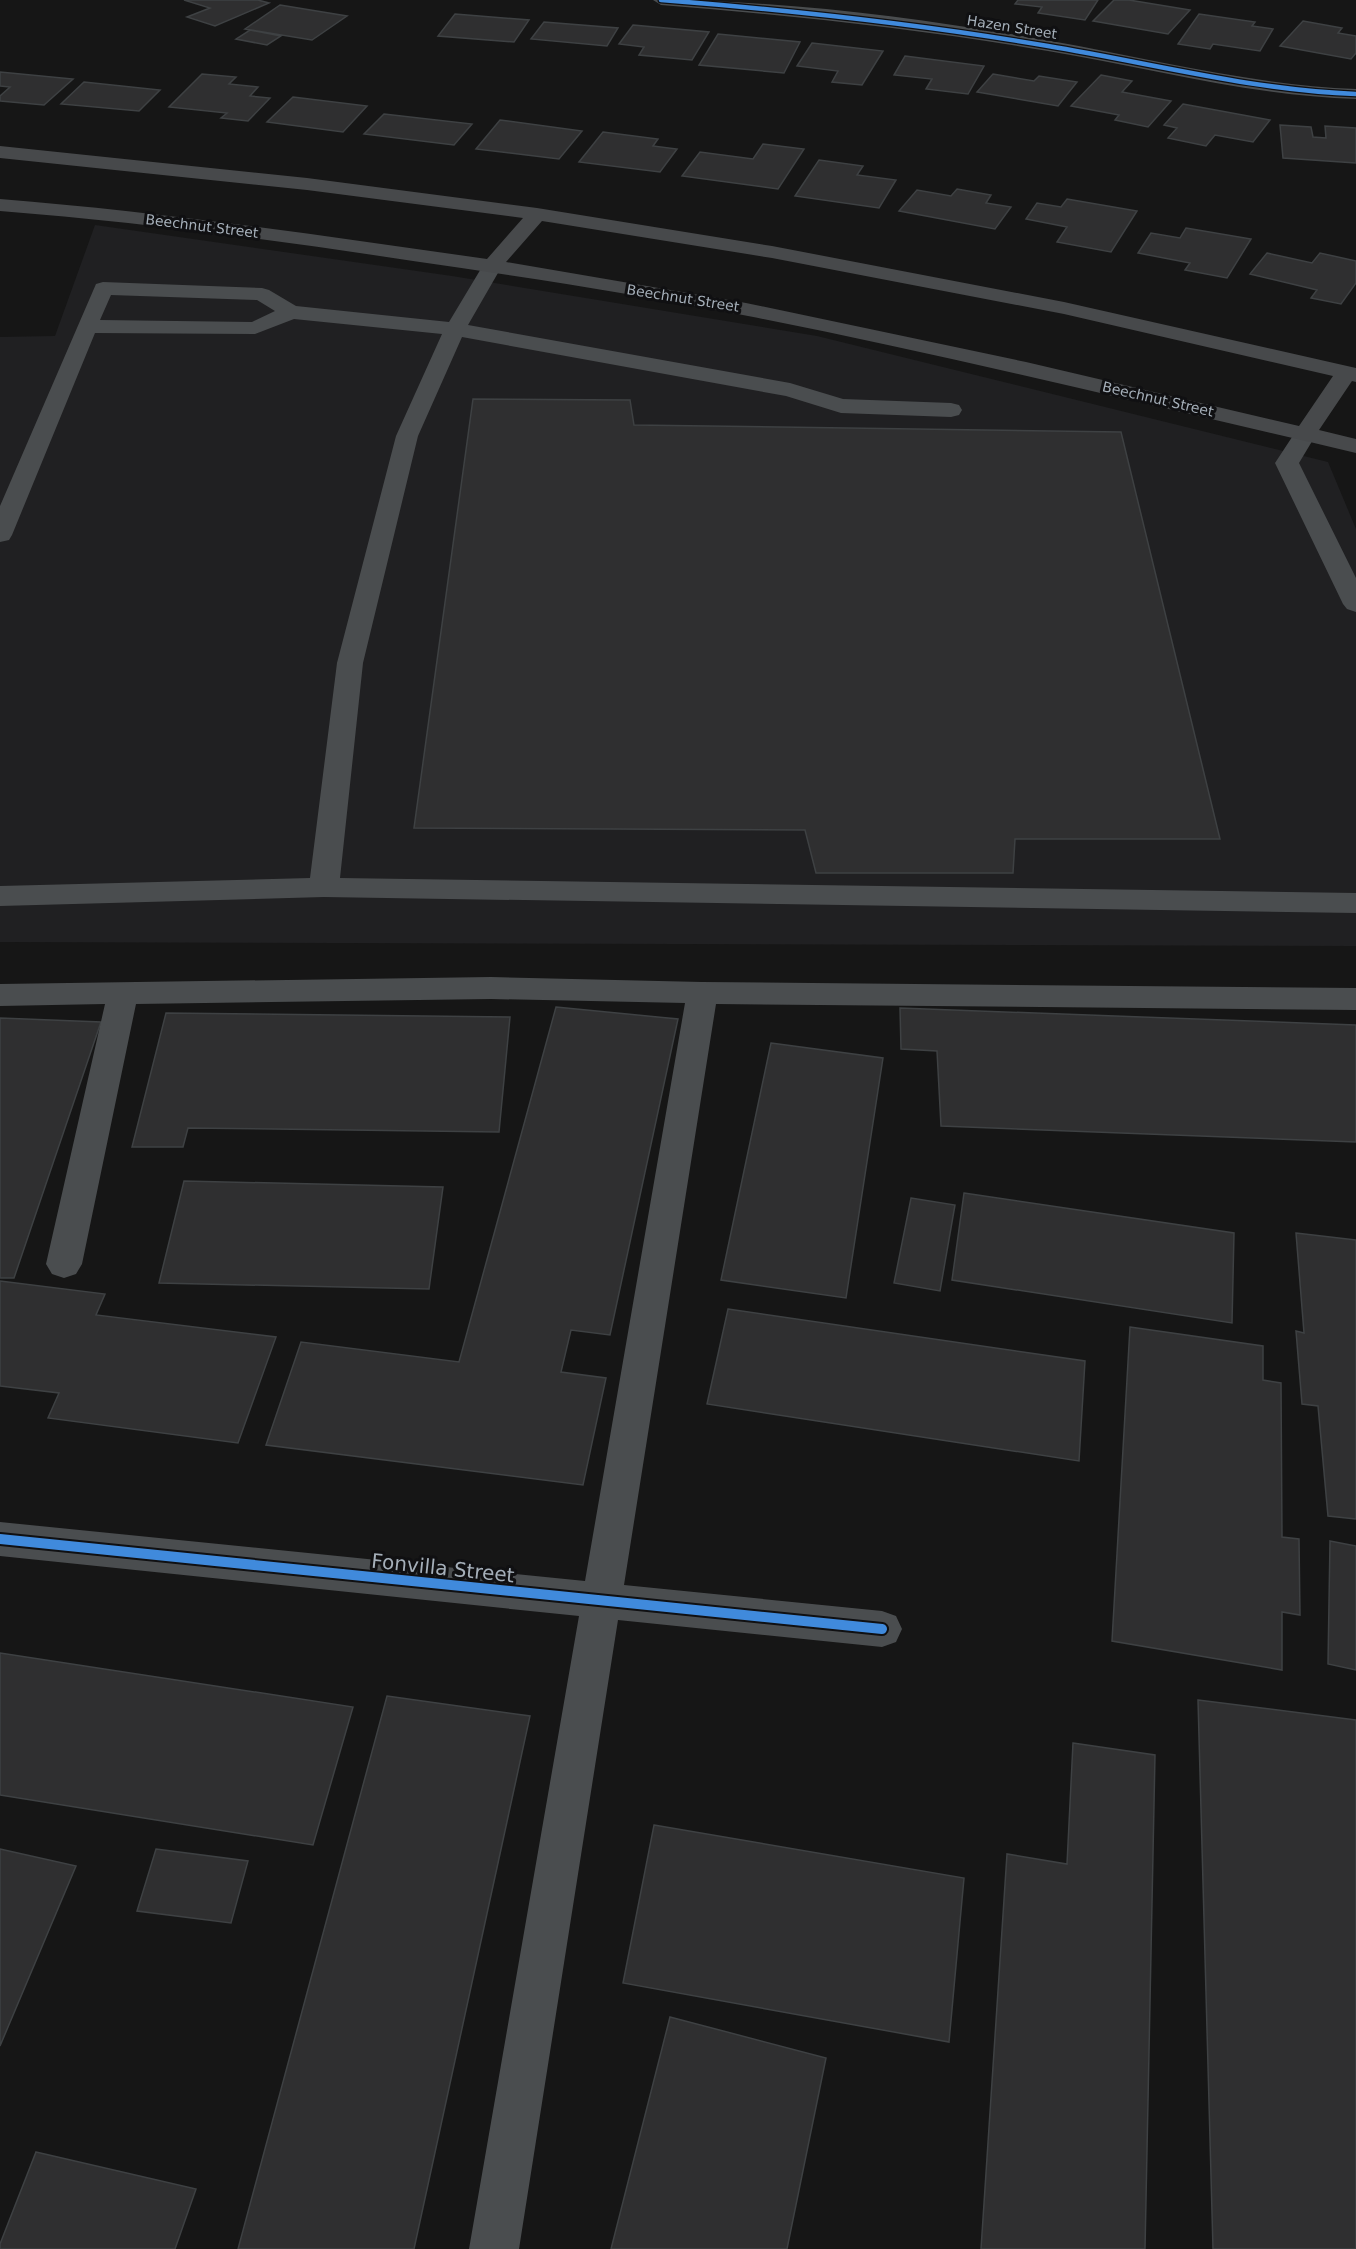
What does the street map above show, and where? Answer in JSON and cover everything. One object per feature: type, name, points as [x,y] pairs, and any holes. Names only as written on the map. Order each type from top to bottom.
[{"type":"main road","points":[[0,152],[307,184],[537,214],[772,252],[1064,308],[1351,374],[1306,433]]},
{"type":"main road","name":"Beechnut Street","points":[[3,209],[75,211],[293,237],[492,266],[746,309],[1026,369],[1356,446]]},
{"type":"main road","points":[[492,266],[537,214]]},
{"type":"street","name":"Hazen Street","points":[[661,0],[779,9],[895,23],[1035,44],[1233,81],[1323,94],[1356,94]]},
{"type":"street","points":[[324,887],[350,663],[410,425],[454,329],[492,266]]},
{"type":"street","points":[[0,535],[103,288],[262,294],[291,312],[454,329],[790,390],[841,406],[951,410]]},
{"type":"street","points":[[87,326],[255,328],[291,312]]},
{"type":"street","points":[[1306,433],[1287,462],[1356,604]]},
{"type":"street","points":[[0,896],[324,887],[1356,903]]},
{"type":"street","points":[[0,995],[491,988],[702,993],[1356,999]]},
{"type":"street","points":[[64,1264],[123,993]]},
{"type":"street","points":[[494,2249],[702,993]]},
{"type":"street","name":"Fonvilla Street","points":[[0,1539],[882,1629]]},
{"type":"shaded area","points":[[95,225],[452,276],[817,336],[1328,462],[1356,529],[1356,946],[0,942],[0,337],[55,336]]},
{"type":"building","points":[[184,0],[258,0],[269,3],[215,26],[187,17],[210,8]]},
{"type":"building","points":[[1018,0],[1098,0],[1085,20],[1038,13],[1042,7],[1015,4]]},
{"type":"building","points":[[1114,0],[1129,0],[1190,10],[1168,34],[1093,21]]},
{"type":"building","points":[[280,5],[347,16],[312,40],[245,29]]},
{"type":"building","points":[[455,14],[529,20],[514,42],[438,36]]},
{"type":"building","points":[[1199,14],[1255,22],[1252,26],[1273,29],[1260,51],[1213,44],[1210,49],[1178,44]]},
{"type":"building","points":[[1303,21],[1342,28],[1338,33],[1356,36],[1356,53],[1351,59],[1280,46]]},
{"type":"building","points":[[544,22],[618,28],[607,46],[531,39]]},
{"type":"building","points":[[633,25],[709,32],[692,60],[639,55],[644,47],[619,44]]},
{"type":"building","points":[[250,30],[281,36],[267,45],[236,39]]},
{"type":"building","points":[[718,34],[800,42],[784,73],[699,65]]},
{"type":"building","points":[[812,43],[883,51],[862,85],[832,82],[838,71],[797,66]]},
{"type":"building","points":[[905,56],[984,66],[968,94],[926,89],[932,79],[894,75]]},
{"type":"building","points":[[0,72],[73,79],[44,105],[0,101],[0,96],[10,87],[0,86]]},
{"type":"building","points":[[202,74],[236,77],[229,84],[258,87],[250,96],[270,98],[248,121],[221,118],[227,113],[169,107]]},
{"type":"building","points":[[993,74],[1034,81],[1039,76],[1077,82],[1058,106],[977,92]]},
{"type":"building","points":[[1101,75],[1132,81],[1122,92],[1171,101],[1148,127],[1115,120],[1119,115],[1071,106]]},
{"type":"building","points":[[84,82],[160,90],[139,111],[61,104]]},
{"type":"building","points":[[293,97],[367,106],[343,132],[267,122]]},
{"type":"building","points":[[1183,104],[1270,120],[1253,142],[1215,135],[1206,146],[1168,138],[1177,128],[1164,125]]},
{"type":"building","points":[[384,114],[472,124],[454,145],[364,134]]},
{"type":"building","points":[[500,120],[582,131],[559,159],[476,149]]},
{"type":"building","points":[[1280,125],[1311,127],[1313,137],[1326,138],[1325,126],[1356,128],[1356,163],[1283,158]]},
{"type":"building","points":[[603,132],[658,139],[653,146],[677,149],[660,172],[579,162]]},
{"type":"building","points":[[763,144],[804,149],[778,189],[682,176],[700,152],[753,159]]},
{"type":"building","points":[[819,160],[863,166],[857,175],[896,180],[879,208],[795,196]]},
{"type":"building","points":[[957,189],[991,195],[986,203],[1011,207],[995,229],[899,211],[917,190],[951,196]]},
{"type":"building","points":[[1067,199],[1137,211],[1111,252],[1057,242],[1067,227],[1026,219],[1037,203],[1061,207]]},
{"type":"building","points":[[1186,228],[1251,239],[1227,278],[1185,270],[1190,263],[1138,253],[1151,233],[1180,238]]},
{"type":"building","points":[[1267,253],[1312,263],[1320,253],[1356,261],[1356,283],[1341,304],[1311,298],[1317,290],[1250,274]]},
{"type":"building","points":[[473,399],[630,400],[634,425],[1121,432],[1220,839],[1015,839],[1013,873],[816,873],[805,830],[414,828]]},
{"type":"building","points":[[556,1007],[678,1019],[610,1335],[571,1330],[561,1372],[606,1378],[583,1485],[266,1445],[301,1342],[459,1362]]},
{"type":"building","points":[[900,1008],[1356,1025],[1356,1142],[941,1126],[937,1051],[901,1049]]},
{"type":"building","points":[[166,1013],[510,1017],[499,1132],[188,1128],[183,1147],[132,1147]]},
{"type":"building","points":[[0,1018],[101,1022],[14,1278],[0,1278]]},
{"type":"building","points":[[771,1043],[883,1058],[846,1298],[721,1280]]},
{"type":"building","points":[[184,1181],[443,1187],[429,1289],[159,1283]]},
{"type":"building","points":[[964,1193],[1234,1233],[1232,1323],[952,1280]]},
{"type":"building","points":[[911,1198],[955,1205],[940,1291],[894,1283]]},
{"type":"building","points":[[1296,1233],[1356,1240],[1356,1519],[1328,1516],[1318,1406],[1302,1404],[1296,1331],[1304,1333]]},
{"type":"building","points":[[0,1281],[105,1294],[96,1315],[276,1337],[238,1443],[48,1418],[59,1393],[0,1386]]},
{"type":"building","points":[[728,1309],[1085,1361],[1079,1461],[707,1404]]},
{"type":"building","points":[[1130,1327],[1263,1346],[1263,1380],[1281,1383],[1282,1537],[1299,1539],[1300,1615],[1282,1612],[1282,1670],[1112,1641]]},
{"type":"building","points":[[1330,1541],[1356,1546],[1356,1670],[1328,1664]]},
{"type":"building","points":[[0,1653],[353,1707],[313,1845],[0,1795]]},
{"type":"building","points":[[387,1696],[530,1716],[414,2249],[238,2249]]},
{"type":"building","points":[[1198,1700],[1356,1720],[1356,2249],[1213,2249]]},
{"type":"building","points":[[1073,1743],[1155,1755],[1145,2249],[981,2249],[1007,1854],[1067,1864]]},
{"type":"building","points":[[654,1825],[964,1878],[949,2042],[623,1983]]},
{"type":"building","points":[[0,1849],[76,1866],[0,2046]]},
{"type":"building","points":[[156,1849],[248,1861],[231,1923],[137,1911]]},
{"type":"building","points":[[670,2017],[826,2058],[787,2249],[611,2249]]},
{"type":"building","points":[[36,2152],[196,2189],[175,2249],[0,2249]]},
{"type":"cycle path","points":[[661,0],[905,24],[1050,46],[1241,84],[1317,93],[1356,94]]},
{"type":"cycle path","points":[[0,1539],[882,1629]]}]
